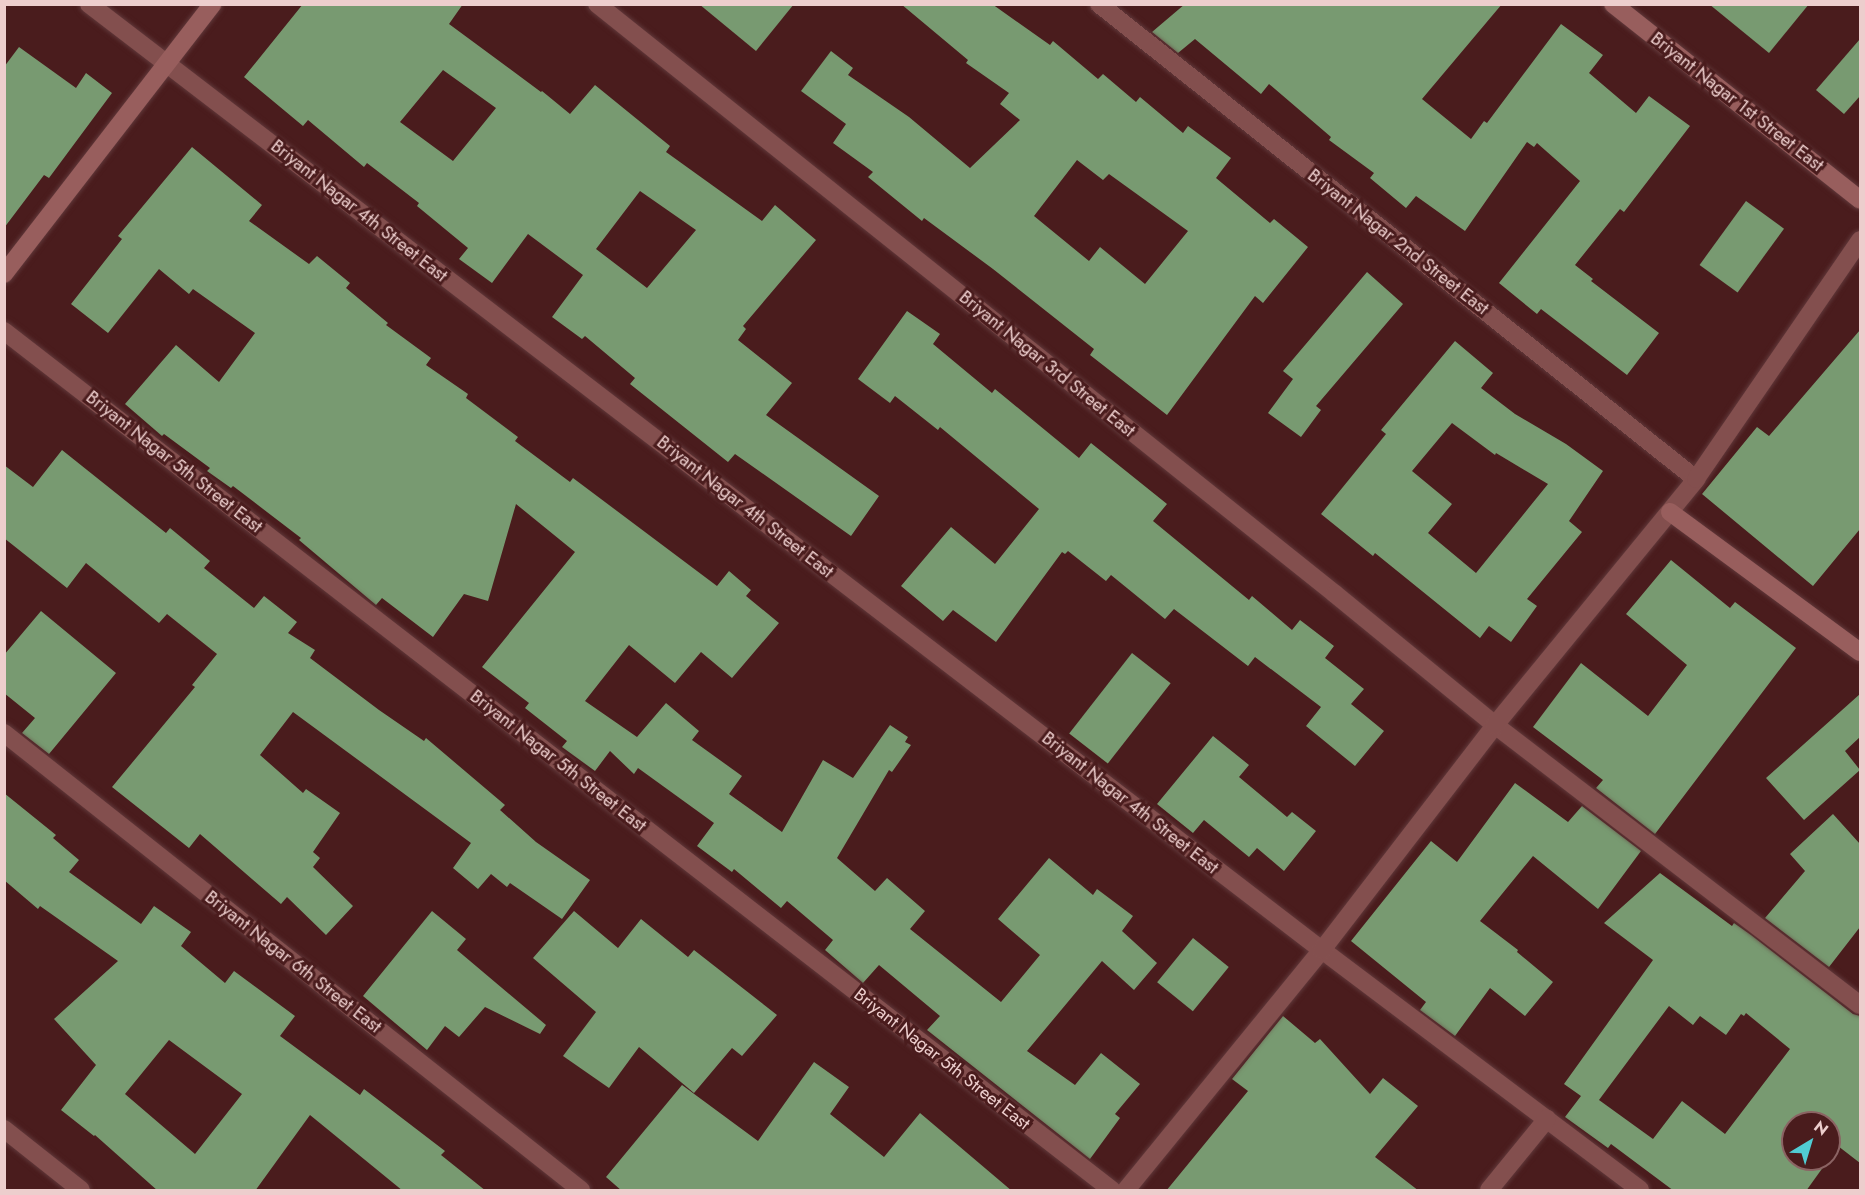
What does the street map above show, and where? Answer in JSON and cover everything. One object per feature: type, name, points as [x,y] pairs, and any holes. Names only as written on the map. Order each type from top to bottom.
[{"type":"street","name":"Briyant Nagar 4th Street East","points":[[89,4],[1322,950],[1640,1191]]},
{"type":"street","points":[[4,274],[213,4]]},
{"type":"street","name":"Briyant Nagar 3rd Street East","points":[[597,4],[1326,587],[1495,725],[1860,1005]]},
{"type":"street","name":"Briyant Nagar 2nd Street East","points":[[1099,4],[1696,479]]},
{"type":"street","name":"Briyant Nagar 1st Street East","points":[[1613,4],[1860,200]]},
{"type":"street","points":[[1126,1191],[1322,950],[1495,725],[1696,479],[1860,240]]},
{"type":"street","name":"Briyant Nagar 5th Street East","points":[[4,331],[1112,1191]]},
{"type":"street","points":[[1670,512],[1860,652]]},
{"type":"street","name":"Briyant Nagar 6th Street East","points":[[4,733],[582,1191]]},
{"type":"street","points":[[1490,1191],[1546,1119]]},
{"type":"street","points":[[4,1129],[81,1191]]},
{"type":"building","points":[[303,4],[463,4],[449,24],[570,114],[595,85],[670,146],[666,152],[762,221],[775,205],[816,240],[743,326],[746,329],[738,340],[792,383],[766,415],[879,496],[851,536],[735,454],[728,462],[630,384],[635,378],[585,336],[582,339],[552,317],[583,275],[528,234],[492,283],[459,259],[468,248],[417,206],[419,203],[367,163],[364,167],[308,120],[303,126],[244,77]],"holes":[[[443,70],[496,108],[453,161],[400,122]],[[640,191],[696,230],[647,288],[596,249]]]},
{"type":"building","points":[[699,4],[794,4],[756,51]]},
{"type":"building","points":[[901,4],[992,4],[1050,45],[1053,41],[1098,79],[1103,74],[1136,102],[1140,97],[1183,133],[1188,126],[1231,158],[1216,178],[1270,223],[1274,219],[1308,247],[1263,303],[1255,296],[1167,415],[1090,355],[1094,349],[993,269],[924,218],[922,221],[868,177],[873,172],[833,143],[846,124],[801,91],[831,51],[853,68],[848,75],[909,117],[970,168],[1020,120],[1000,104],[1009,93],[966,63],[968,60]],"holes":[[[1077,160],[1103,180],[1109,174],[1188,231],[1145,284],[1100,247],[1089,261],[1034,216]]]},
{"type":"building","points":[[1185,4],[1502,4],[1422,99],[1471,139],[1484,121],[1487,123],[1561,24],[1603,55],[1589,73],[1636,113],[1649,96],[1690,126],[1624,212],[1620,209],[1575,265],[1593,279],[1591,281],[1659,333],[1627,375],[1541,309],[1537,314],[1499,283],[1580,181],[1537,143],[1534,147],[1527,142],[1465,231],[1416,196],[1406,208],[1370,178],[1374,173],[1329,140],[1331,137],[1269,84],[1261,94],[1195,39],[1178,53],[1152,32]]},
{"type":"building","points":[[1709,4],[1809,4],[1769,53]]},
{"type":"building","points":[[1860,39],[1860,96],[1844,114],[1816,90]]},
{"type":"building","points":[[19,47],[76,88],[86,73],[112,93],[49,178],[44,175],[4,228],[4,67]]},
{"type":"building","points":[[192,147],[262,205],[249,221],[309,264],[317,256],[350,283],[346,288],[388,323],[386,325],[431,358],[426,365],[468,394],[466,398],[518,437],[515,441],[570,482],[573,478],[717,586],[729,571],[751,590],[746,596],[779,623],[732,678],[701,652],[675,683],[629,645],[585,701],[637,737],[666,703],[699,731],[692,740],[742,776],[729,794],[782,832],[823,760],[853,778],[890,725],[908,737],[905,742],[911,745],[892,772],[889,770],[837,858],[875,891],[887,878],[925,911],[910,929],[1001,1002],[1040,955],[998,919],[1049,858],[1093,895],[1097,889],[1133,916],[1122,931],[1157,963],[1134,990],[1102,961],[1027,1051],[1075,1085],[1101,1053],[1140,1084],[1115,1114],[1120,1118],[1090,1159],[927,1030],[940,1016],[879,965],[863,983],[825,950],[833,940],[787,901],[781,908],[734,869],[732,872],[697,846],[714,823],[638,768],[634,774],[610,751],[595,771],[562,747],[567,741],[525,708],[529,703],[482,667],[575,552],[516,504],[488,601],[464,594],[433,637],[382,598],[376,605],[299,540],[301,538],[233,486],[231,488],[207,471],[210,468],[164,434],[162,436],[125,404],[176,345],[219,382],[255,333],[193,289],[189,294],[159,269],[108,333],[71,304],[122,239],[118,236]]},
{"type":"building","points":[[1746,201],[1784,229],[1738,293],[1700,265]]},
{"type":"building","points":[[1367,272],[1403,304],[1316,406],[1321,410],[1301,437],[1268,413],[1293,379],[1283,371]]},
{"type":"building","points":[[907,311],[940,334],[933,344],[992,393],[995,389],[1079,458],[1091,443],[1167,504],[1153,521],[1249,600],[1252,596],[1292,630],[1300,620],[1334,646],[1325,658],[1364,689],[1351,704],[1384,731],[1355,766],[1306,726],[1321,707],[1255,657],[1248,666],[1174,609],[1165,619],[1111,575],[1106,581],[1068,551],[1065,554],[1062,552],[996,642],[953,610],[943,621],[901,586],[951,527],[995,564],[1039,509],[940,427],[938,430],[895,396],[890,403],[858,379]]},
{"type":"building","points":[[1860,330],[1860,529],[1813,586],[1702,494],[1757,427],[1769,436]]},
{"type":"building","points":[[1455,341],[1493,373],[1481,388],[1515,414],[1566,444],[1603,471],[1569,521],[1582,532],[1527,599],[1537,606],[1511,642],[1489,626],[1480,638],[1375,553],[1373,556],[1321,514],[1386,434],[1381,430]],"holes":[[[1452,423],[1495,455],[1496,453],[1548,484],[1476,573],[1428,533],[1452,504],[1412,471]]]},
{"type":"building","points":[[62,450],[166,533],[170,528],[210,561],[204,568],[254,608],[264,596],[297,622],[288,633],[315,650],[310,658],[379,710],[424,741],[426,738],[505,805],[500,810],[536,842],[590,880],[562,919],[510,883],[507,887],[491,874],[478,889],[453,868],[471,843],[293,712],[260,755],[303,793],[306,789],[340,813],[313,852],[320,858],[313,867],[353,906],[326,935],[287,897],[281,904],[200,834],[189,848],[112,787],[195,687],[192,685],[217,654],[167,614],[159,623],[86,563],[67,588],[4,538],[4,465],[33,487]]},
{"type":"building","points":[[1671,560],[1730,608],[1735,602],[1796,648],[1655,834],[1596,788],[1603,780],[1533,727],[1581,663],[1648,716],[1687,665],[1626,614]]},
{"type":"building","points":[[41,611],[116,673],[49,754],[22,733],[35,718],[4,693],[4,655]]},
{"type":"building","points":[[1132,653],[1171,683],[1108,764],[1069,733]]},
{"type":"building","points":[[1860,694],[1860,737],[1845,751],[1860,770],[1804,820],[1766,778]]},
{"type":"building","points":[[1213,736],[1249,765],[1239,777],[1287,817],[1292,812],[1316,831],[1284,871],[1257,848],[1249,857],[1204,820],[1193,833],[1157,804]]},
{"type":"building","points":[[1515,783],[1568,822],[1582,806],[1641,851],[1598,909],[1533,856],[1480,921],[1518,950],[1517,952],[1553,982],[1525,1016],[1490,988],[1455,1036],[1420,1010],[1426,1002],[1351,941],[1431,841],[1457,862]]},
{"type":"building","points":[[4,793],[56,835],[53,838],[79,860],[69,872],[141,924],[154,906],[191,932],[181,946],[225,983],[234,971],[295,1016],[280,1036],[360,1095],[364,1089],[445,1151],[441,1155],[486,1191],[403,1191],[310,1115],[255,1191],[158,1191],[95,1135],[61,1110],[96,1065],[54,1019],[118,961],[40,906],[38,909],[4,880]],"holes":[[[169,1040],[242,1094],[195,1154],[125,1094]]]},
{"type":"building","points":[[1833,814],[1860,844],[1860,927],[1829,967],[1765,918],[1805,871],[1790,854]]},
{"type":"building","points":[[1660,873],[1732,926],[1734,923],[1751,935],[1853,1014],[1860,1016],[1860,1163],[1841,1148],[1841,1111],[1781,1111],[1781,1171],[1820,1171],[1806,1191],[1674,1191],[1611,1144],[1608,1148],[1565,1117],[1581,1096],[1564,1084],[1653,960],[1604,923]],"holes":[[[1669,1006],[1693,1025],[1700,1016],[1726,1035],[1741,1014],[1744,1016],[1746,1013],[1790,1049],[1725,1134],[1682,1101],[1653,1139],[1599,1100]]]},
{"type":"building","points":[[432,911],[466,939],[457,950],[546,1025],[540,1034],[485,1007],[459,1037],[445,1026],[427,1050],[363,996]]},
{"type":"building","points":[[574,911],[618,948],[641,919],[688,957],[694,950],[777,1015],[742,1056],[732,1048],[694,1093],[639,1047],[609,1088],[563,1056],[596,1012],[533,958]]},
{"type":"building","points":[[1193,938],[1229,967],[1193,1011],[1157,982]]},
{"type":"building","points":[[1283,1016],[1315,1043],[1320,1039],[1370,1094],[1383,1078],[1418,1106],[1375,1157],[1419,1191],[1166,1191],[1248,1091],[1232,1079]]},
{"type":"building","points":[[814,1062],[849,1087],[830,1114],[884,1157],[920,1113],[1012,1191],[622,1191],[606,1177],[682,1085],[758,1141]]}]
